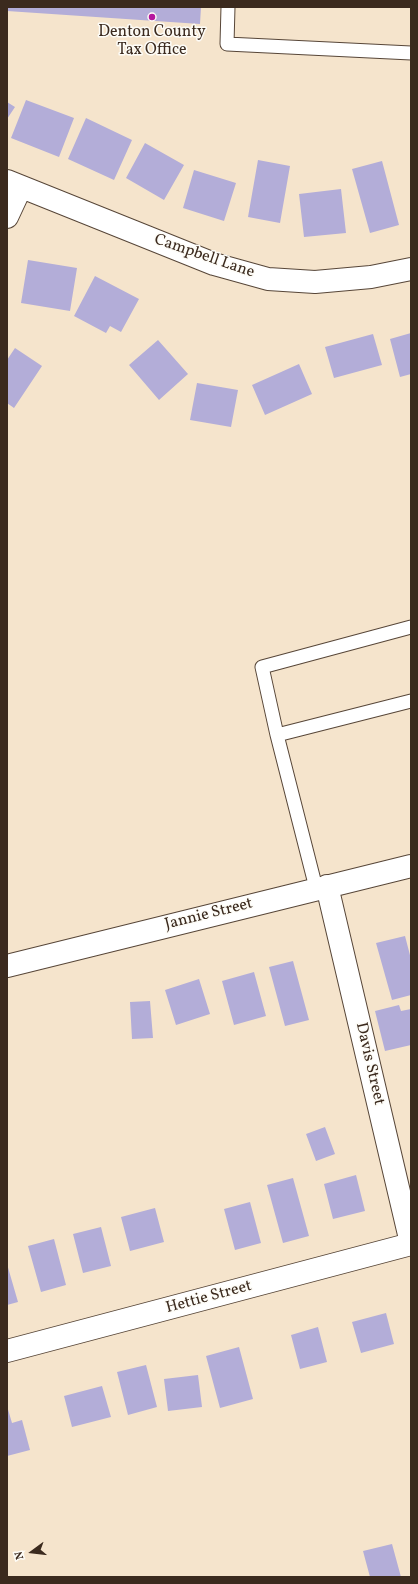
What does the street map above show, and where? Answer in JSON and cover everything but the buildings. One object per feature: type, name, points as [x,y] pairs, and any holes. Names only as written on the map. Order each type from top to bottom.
[{"type":"street","points":[[7,217],[14,184]]},
{"type":"street","name":"Campbell Lane","points":[[14,184],[214,264],[268,279],[315,282],[371,277],[411,269]]},
{"type":"street","name":"Jannie Street","points":[[7,966],[411,866]]},
{"type":"street","name":"Davis Street","points":[[322,887],[411,1243]]},
{"type":"street","name":"Hettie Street","points":[[7,1351],[411,1243]]},
{"type":"lane","points":[[228,7],[227,44],[411,53]]},
{"type":"lane","points":[[322,887],[277,735],[262,667],[411,628]]},
{"type":"lane","points":[[277,735],[411,701]]},
{"type":"place","name":"Denton County Tax Office","points":[[152,17]]}]
